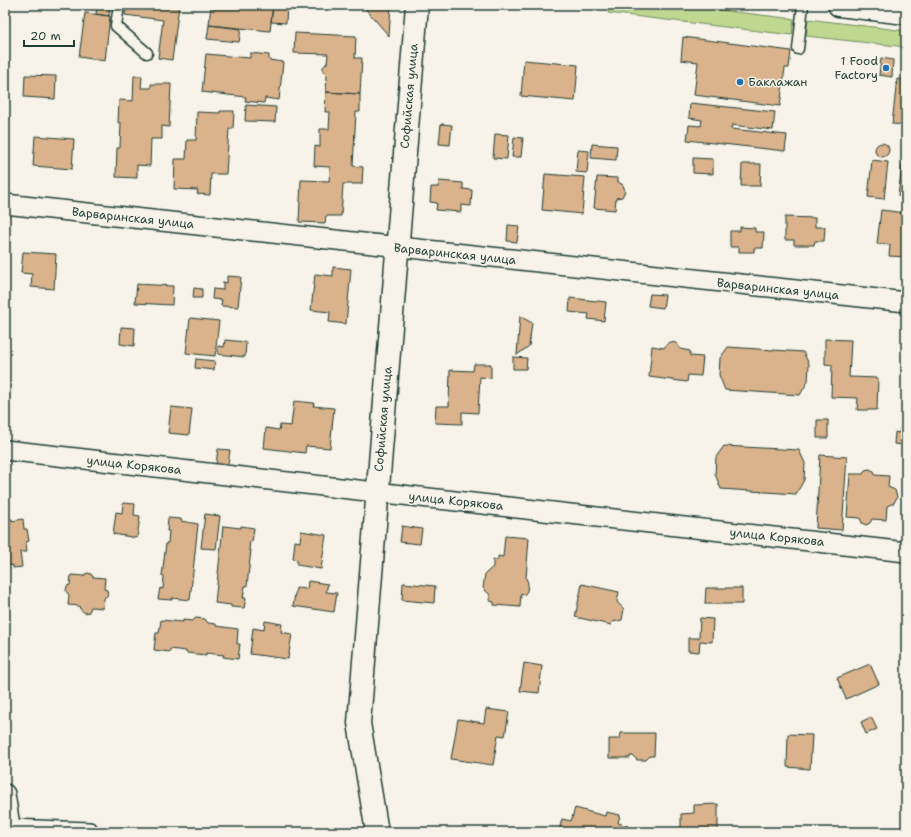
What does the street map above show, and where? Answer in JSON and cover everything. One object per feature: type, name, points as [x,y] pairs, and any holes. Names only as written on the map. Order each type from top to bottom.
[{"type":"street","name":"Софийская улица","points":[[377,832],[359,723],[417,5]]},
{"type":"street","points":[[839,5],[906,13]]},
{"type":"street","name":"Варваринская улица","points":[[5,204],[906,302]]},
{"type":"street","name":"улица Корякова","points":[[5,450],[906,552]]},
{"type":"street","points":[[5,794],[11,831],[89,832]]},
{"type":"lane","points":[[119,5],[116,26],[147,53]]},
{"type":"lane","points":[[798,49],[803,5]]},
{"type":"green space","points":[[609,5],[678,5],[794,19],[792,35],[608,13]]},
{"type":"green space","points":[[808,19],[906,31],[906,47],[806,36]]},
{"type":"building","points":[[97,5],[110,5],[109,16],[96,14]]},
{"type":"building","points":[[126,5],[179,6],[172,60],[158,58],[163,20],[125,15]]},
{"type":"building","points":[[211,5],[273,5],[270,31],[209,25]]},
{"type":"building","points":[[273,5],[287,5],[286,23],[271,22]]},
{"type":"building","points":[[362,5],[391,5],[389,36]]},
{"type":"building","points":[[85,13],[110,16],[105,61],[79,57]]},
{"type":"building","points":[[209,25],[241,29],[239,42],[207,39]]},
{"type":"building","points":[[295,33],[356,36],[355,58],[362,58],[360,94],[326,92],[327,75],[323,71],[323,67],[327,63],[328,54],[294,53]]},
{"type":"building","name":"Баклажан","points":[[683,37],[791,51],[789,68],[785,68],[780,106],[694,95],[698,62],[681,60]]},
{"type":"building","points":[[250,53],[269,55],[269,60],[283,62],[279,100],[265,98],[264,103],[245,101],[246,97],[202,92],[206,54],[250,58]]},
{"type":"building","name":"1 Food Factory","points":[[881,58],[893,60],[892,77],[879,75]]},
{"type":"building","points":[[524,60],[578,65],[575,101],[521,96]]},
{"type":"building","points":[[25,75],[56,76],[55,99],[24,97]]},
{"type":"building","points":[[134,76],[142,76],[141,88],[151,88],[151,84],[171,84],[169,127],[162,126],[162,139],[151,139],[150,166],[137,165],[137,178],[116,177],[117,148],[120,148],[121,123],[118,123],[119,100],[133,101]]},
{"type":"building","points":[[897,79],[906,80],[906,125],[892,124]]},
{"type":"building","points":[[326,92],[360,94],[360,112],[356,112],[353,166],[363,167],[362,184],[343,184],[341,216],[326,216],[325,223],[299,222],[301,180],[329,181],[330,167],[314,166],[315,146],[320,147],[320,129],[329,129],[330,112],[325,112]]},
{"type":"building","points":[[690,103],[775,112],[773,130],[732,125],[731,129],[787,135],[785,151],[687,140],[689,125],[701,126],[702,120],[689,118]]},
{"type":"building","points":[[246,105],[276,107],[275,122],[245,121]]},
{"type":"building","points":[[220,111],[234,111],[233,129],[229,129],[226,174],[211,174],[210,195],[197,194],[198,190],[174,189],[175,159],[186,159],[187,140],[196,140],[197,112],[220,113]]},
{"type":"building","points":[[441,124],[452,125],[450,145],[439,144]]},
{"type":"building","points":[[495,134],[509,135],[507,159],[493,158]]},
{"type":"building","points":[[35,136],[74,139],[72,169],[33,166]]},
{"type":"building","points":[[514,137],[523,138],[521,157],[512,157]]},
{"type":"building","points":[[879,143],[885,143],[889,147],[889,153],[885,157],[879,157],[875,153],[875,147]]},
{"type":"building","points":[[592,144],[617,146],[616,160],[591,158]]},
{"type":"building","points":[[578,150],[589,151],[587,173],[576,172]]},
{"type":"building","points":[[693,158],[713,159],[713,174],[693,173]]},
{"type":"building","points":[[872,160],[888,162],[884,199],[868,197]]},
{"type":"building","points":[[742,164],[761,164],[760,186],[741,186]]},
{"type":"building","points":[[902,164],[906,164],[906,197],[898,196]]},
{"type":"building","points":[[545,174],[585,177],[582,214],[542,210]]},
{"type":"building","points":[[597,177],[618,178],[618,182],[623,185],[625,191],[622,197],[616,198],[615,210],[594,208]]},
{"type":"building","points":[[439,181],[463,183],[463,189],[472,190],[471,206],[461,205],[461,212],[436,210],[437,203],[430,202],[431,187],[438,187]]},
{"type":"building","points":[[881,210],[906,213],[906,257],[889,256],[890,245],[877,244]]},
{"type":"building","points":[[785,217],[815,218],[815,227],[825,227],[824,241],[815,241],[814,245],[794,245],[794,240],[785,240]]},
{"type":"building","points":[[508,225],[519,226],[517,242],[507,241]]},
{"type":"building","points":[[740,227],[755,228],[755,232],[764,232],[763,248],[754,248],[754,252],[739,252],[739,247],[730,247],[730,231],[740,231]]},
{"type":"building","points":[[23,252],[56,254],[54,289],[31,287],[32,274],[21,273]]},
{"type":"building","points":[[333,267],[351,269],[346,324],[329,322],[330,312],[311,310],[315,274],[333,276]]},
{"type":"building","points":[[227,276],[241,277],[238,307],[221,306],[222,300],[212,299],[213,289],[223,290],[223,282],[227,283]]},
{"type":"building","points":[[137,284],[173,286],[172,305],[135,303]]},
{"type":"building","points":[[194,288],[202,289],[202,298],[193,298]]},
{"type":"building","points":[[650,294],[665,295],[663,308],[648,306]]},
{"type":"building","points":[[570,298],[606,302],[604,321],[588,319],[589,314],[569,312]]},
{"type":"building","points":[[520,316],[532,323],[529,346],[517,355]]},
{"type":"building","points":[[190,318],[219,321],[215,356],[186,353]]},
{"type":"building","points":[[121,327],[135,328],[134,346],[120,344]]},
{"type":"building","points":[[825,339],[851,340],[849,377],[878,378],[877,410],[857,410],[858,398],[831,397],[832,365],[825,364]]},
{"type":"building","points":[[225,340],[246,342],[245,357],[218,354],[218,346],[224,347]]},
{"type":"building","points":[[670,342],[676,343],[680,349],[690,351],[690,356],[703,357],[701,376],[688,375],[687,382],[649,377],[652,346],[664,348]]},
{"type":"building","points":[[728,347],[803,352],[809,364],[808,381],[800,395],[725,390],[719,375],[720,358]]},
{"type":"building","points":[[513,357],[527,358],[526,369],[513,369]]},
{"type":"building","points":[[196,359],[215,361],[214,370],[195,368]]},
{"type":"building","points":[[474,364],[491,364],[491,378],[480,377],[478,413],[462,412],[462,424],[435,423],[436,406],[449,406],[450,370],[473,371]]},
{"type":"building","points":[[294,401],[314,403],[313,406],[334,408],[330,448],[306,446],[305,453],[264,448],[266,428],[279,430],[280,425],[291,426]]},
{"type":"building","points":[[171,407],[192,409],[189,435],[168,433]]},
{"type":"building","points":[[817,420],[828,420],[828,438],[817,438]]},
{"type":"building","points":[[901,425],[906,426],[906,445],[894,444],[895,432],[899,433]]},
{"type":"building","points":[[724,446],[799,450],[805,463],[804,480],[796,494],[721,489],[715,474],[716,457]]},
{"type":"building","points":[[218,449],[230,450],[228,465],[216,464]]},
{"type":"building","points":[[820,455],[847,457],[842,530],[816,528]]},
{"type":"building","points":[[869,469],[874,471],[875,475],[889,476],[888,487],[895,490],[897,497],[894,503],[887,506],[886,520],[872,519],[870,523],[866,525],[862,523],[860,518],[847,517],[850,474],[863,474],[865,470]]},
{"type":"building","points":[[123,503],[135,504],[134,515],[140,516],[137,538],[113,534],[116,512],[122,513]]},
{"type":"building","points":[[205,514],[220,516],[216,549],[201,548]]},
{"type":"building","points":[[168,518],[181,519],[181,521],[198,524],[190,600],[172,598],[172,600],[158,599],[160,588],[163,589],[164,576],[162,576],[169,531],[167,531]]},
{"type":"building","points":[[12,519],[12,521],[23,519],[24,529],[27,529],[29,541],[26,542],[27,552],[20,552],[22,567],[13,568],[13,565],[6,566],[5,520]]},
{"type":"building","points":[[223,526],[254,528],[252,542],[250,541],[249,550],[251,550],[247,586],[245,586],[243,598],[246,598],[244,608],[231,607],[231,605],[215,603]]},
{"type":"building","points":[[402,526],[422,529],[420,544],[400,542]]},
{"type":"building","points":[[301,531],[326,535],[321,569],[297,565],[297,560],[293,559],[295,541],[300,542]]},
{"type":"building","points":[[505,536],[529,538],[526,578],[528,583],[527,591],[524,595],[521,594],[520,607],[494,605],[494,602],[490,601],[490,595],[483,588],[485,574],[493,567],[493,560],[498,560],[498,556],[503,557]]},
{"type":"building","points":[[88,573],[93,577],[105,578],[104,589],[107,590],[108,595],[104,598],[103,608],[91,607],[89,612],[85,613],[79,606],[68,605],[69,595],[66,591],[67,586],[70,585],[71,575],[84,576]]},
{"type":"building","points":[[308,581],[328,584],[326,592],[337,593],[334,612],[293,606],[296,588],[307,589]]},
{"type":"building","points":[[403,583],[435,586],[434,603],[402,600]]},
{"type":"building","points":[[582,584],[619,592],[617,602],[624,609],[622,620],[612,622],[611,625],[575,617]]},
{"type":"building","points":[[706,588],[742,588],[742,604],[705,604]]},
{"type":"building","points":[[196,618],[205,619],[208,623],[216,624],[216,626],[238,629],[237,644],[240,644],[238,659],[223,657],[224,655],[186,653],[186,651],[170,649],[170,652],[154,650],[156,633],[159,633],[161,620],[183,622],[183,620],[192,621]]},
{"type":"building","points":[[700,618],[713,619],[712,642],[700,641],[699,652],[688,651],[688,638],[699,638]]},
{"type":"building","points":[[265,621],[282,624],[281,632],[292,634],[288,659],[250,654],[253,628],[264,630]]},
{"type":"building","points":[[524,663],[542,666],[539,693],[520,691]]},
{"type":"building","points":[[870,664],[879,684],[846,699],[837,678]]},
{"type":"building","points":[[486,709],[509,712],[505,736],[498,735],[493,765],[451,759],[458,719],[484,723]]},
{"type":"building","points":[[871,717],[877,729],[866,734],[861,722]]},
{"type":"building","points":[[621,733],[655,733],[654,756],[650,756],[646,760],[637,760],[633,756],[630,756],[630,758],[609,758],[609,739],[620,739]]},
{"type":"building","points":[[788,734],[812,735],[810,769],[787,767]]},
{"type":"building","points":[[718,804],[718,832],[675,832],[681,827],[681,814],[694,813],[694,805]]},
{"type":"building","points":[[575,808],[605,816],[606,812],[620,815],[618,823],[628,826],[627,832],[559,831],[562,819],[571,821]]},
{"type":"place","name":"1 Food Factory","points":[[886,68]]},
{"type":"place","name":"Баклажан","points":[[740,82]]}]
